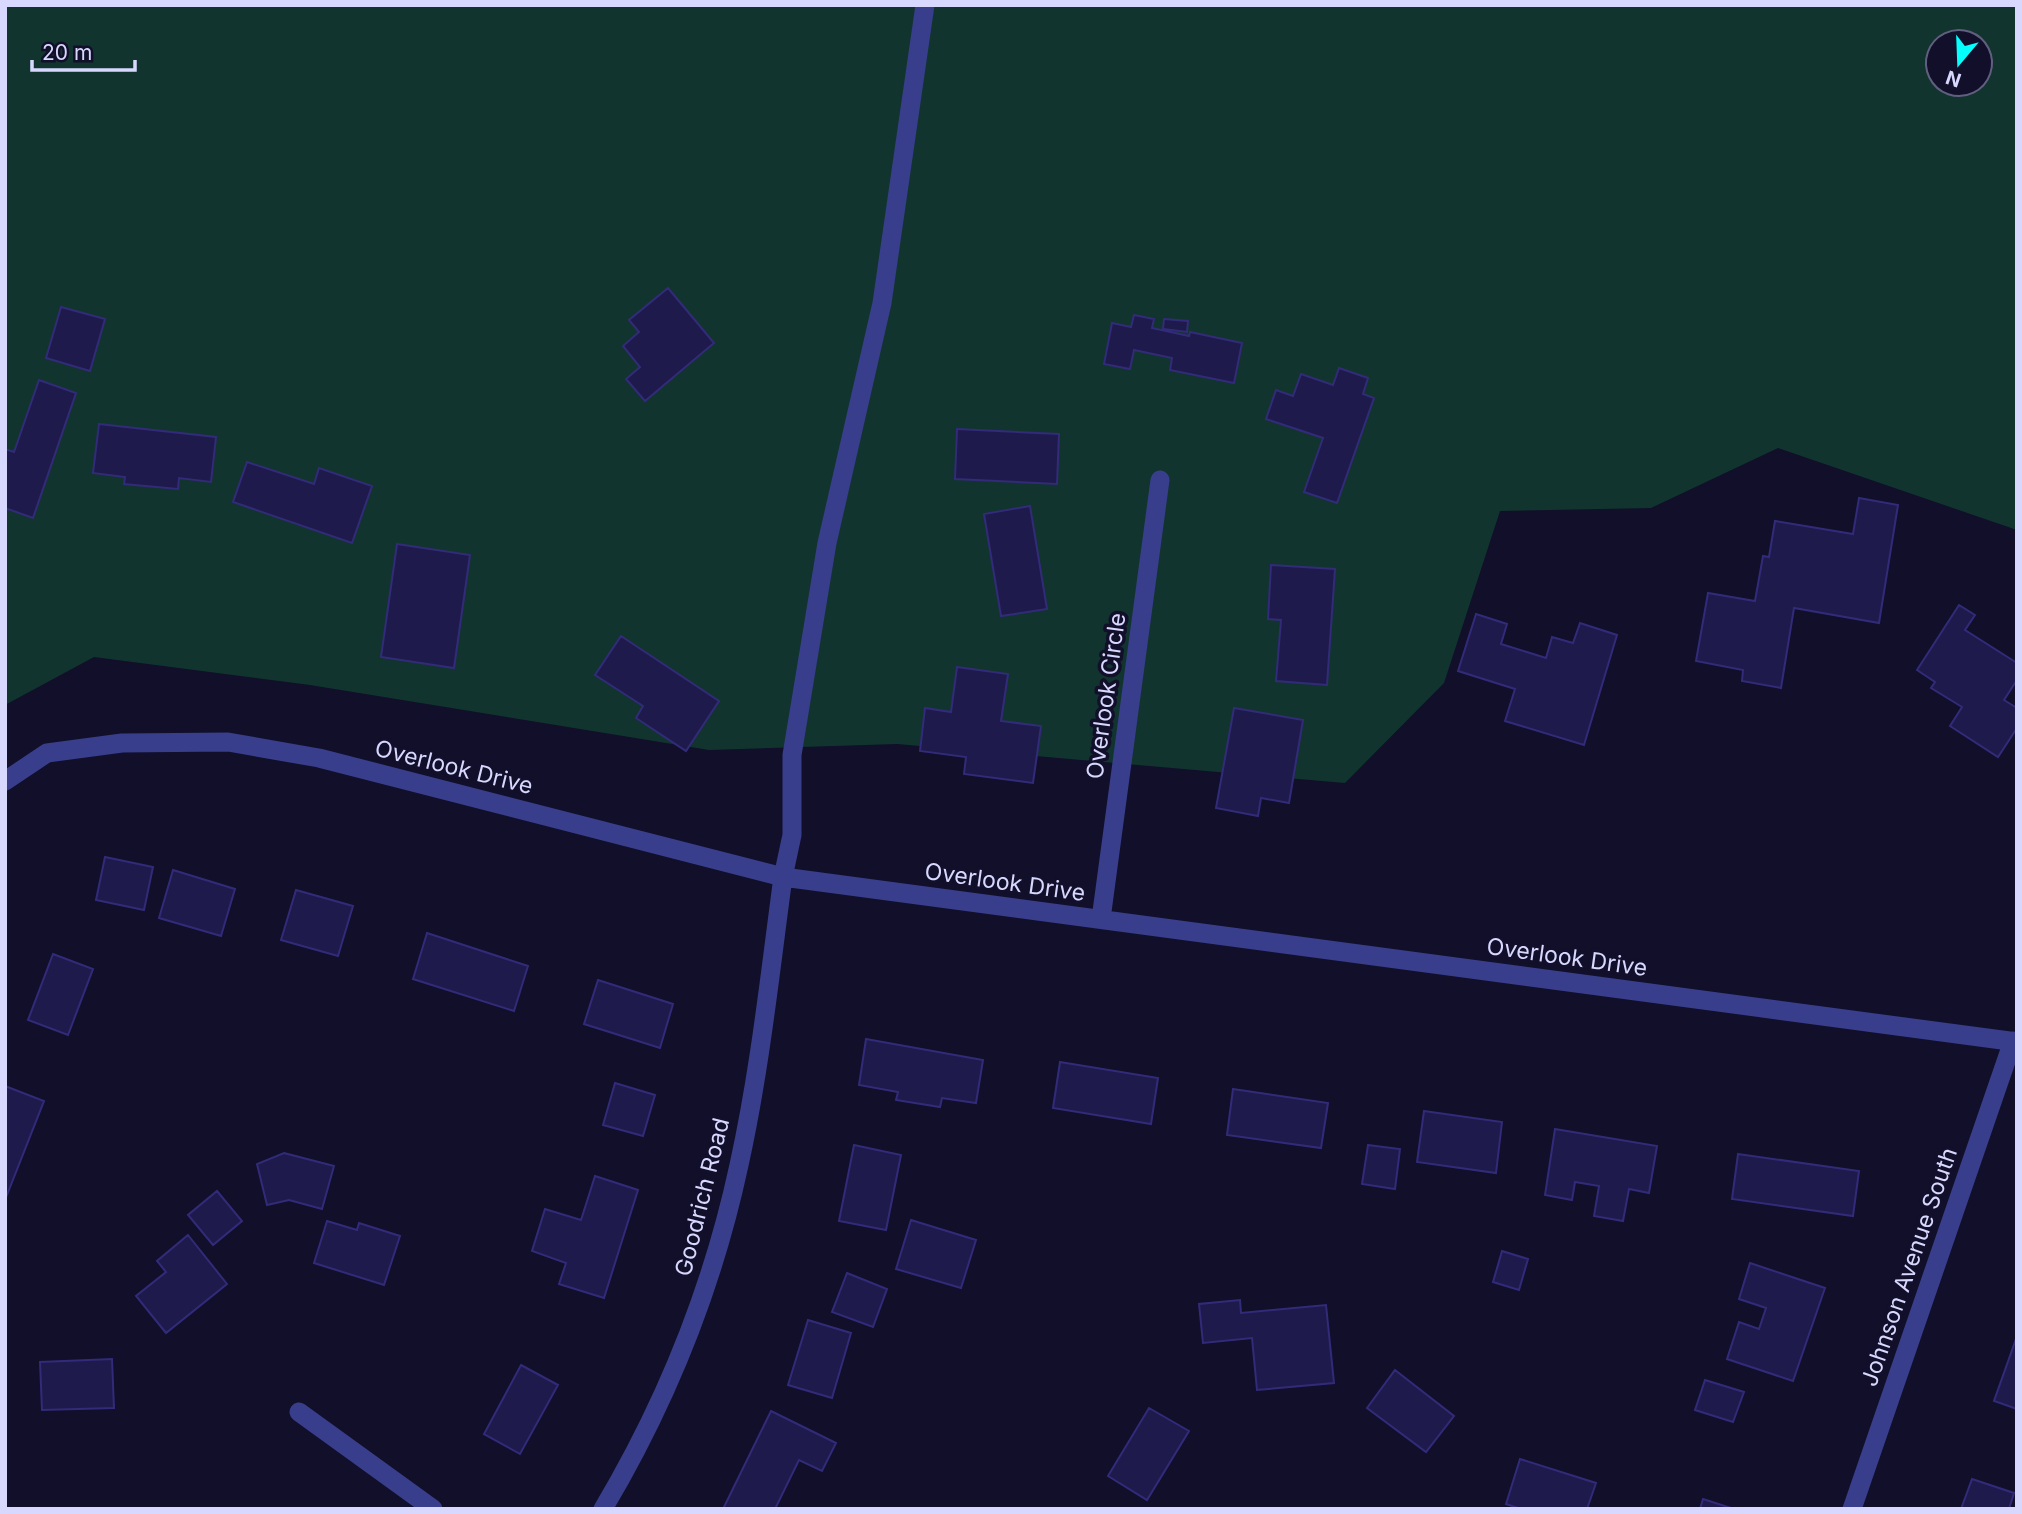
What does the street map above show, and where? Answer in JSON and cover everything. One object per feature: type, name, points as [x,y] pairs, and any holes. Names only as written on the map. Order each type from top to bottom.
[{"type":"street","name":"Goodrich Road","points":[[603,1509],[630,1464],[677,1367],[711,1268],[739,1166],[758,1064],[783,877],[792,835],[792,755],[827,543],[882,303],[925,5]]},
{"type":"street","name":"Overlook Circle","points":[[1101,919],[1160,480]]},
{"type":"street","name":"Overlook Drive","points":[[5,781],[47,753],[122,743],[228,742],[319,758],[783,877],[2015,1041]]},
{"type":"street","name":"Johnson Avenue South","points":[[1852,1509],[2015,1041]]},
{"type":"street","points":[[299,1412],[433,1509]]},
{"type":"green space","points":[[5,5],[2017,5],[2017,530],[1778,448],[1651,508],[1500,511],[1444,683],[1345,783],[897,744],[709,750],[310,685],[94,657],[5,705]]},
{"type":"building","points":[[668,288],[714,343],[645,401],[626,379],[640,367],[623,346],[639,332],[629,320]]},
{"type":"building","points":[[61,307],[105,319],[90,371],[46,358]]},
{"type":"building","points":[[1134,315],[1154,319],[1152,328],[1189,336],[1190,332],[1242,343],[1234,383],[1170,370],[1172,358],[1134,350],[1130,369],[1104,364],[1112,323],[1131,327]]},
{"type":"building","points":[[1164,319],[1188,321],[1187,332],[1163,329]]},
{"type":"building","points":[[1339,368],[1368,378],[1363,394],[1374,398],[1337,503],[1304,492],[1323,438],[1266,419],[1276,390],[1293,396],[1301,374],[1333,385]]},
{"type":"building","points":[[39,380],[76,393],[33,518],[5,508],[5,449],[14,452]]},
{"type":"building","points":[[99,424],[216,437],[211,482],[179,478],[178,489],[124,484],[125,477],[93,473]]},
{"type":"building","points":[[957,429],[1059,434],[1057,484],[955,479]]},
{"type":"building","points":[[247,462],[314,484],[319,468],[372,486],[352,543],[233,502]]},
{"type":"building","points":[[1859,498],[1898,505],[1879,623],[1794,608],[1781,688],[1742,681],[1743,670],[1696,661],[1708,593],[1755,601],[1763,556],[1769,557],[1775,521],[1853,534]]},
{"type":"building","points":[[1030,506],[1047,609],[1001,616],[984,514]]},
{"type":"building","points":[[397,544],[470,555],[454,668],[381,657]]},
{"type":"building","points":[[1271,565],[1335,569],[1327,685],[1276,681],[1281,620],[1268,619]]},
{"type":"building","points":[[1959,605],[1975,615],[1965,630],[2017,663],[2017,680],[2004,700],[2017,708],[2017,728],[1998,757],[1950,726],[1962,707],[1931,688],[1935,682],[1917,670]]},
{"type":"building","points":[[1476,614],[1507,624],[1501,644],[1546,658],[1552,637],[1573,643],[1580,623],[1617,635],[1584,745],[1505,721],[1515,689],[1458,671]]},
{"type":"building","points":[[621,636],[719,701],[686,751],[636,718],[643,706],[595,675]]},
{"type":"building","points":[[957,667],[1008,674],[1001,721],[1041,726],[1033,783],[964,774],[966,757],[920,751],[925,708],[951,712]]},
{"type":"building","points":[[1234,708],[1303,720],[1289,803],[1261,798],[1258,816],[1216,808]]},
{"type":"building","points":[[105,857],[153,867],[144,910],[96,900]]},
{"type":"building","points":[[173,870],[235,889],[221,936],[159,918]]},
{"type":"building","points":[[296,890],[353,906],[338,956],[281,940]]},
{"type":"building","points":[[427,933],[528,966],[514,1011],[413,979]]},
{"type":"building","points":[[53,954],[93,969],[68,1035],[28,1020]]},
{"type":"building","points":[[598,980],[673,1004],[660,1048],[584,1024]]},
{"type":"building","points":[[866,1039],[983,1060],[976,1103],[942,1098],[940,1107],[896,1100],[898,1092],[859,1085]]},
{"type":"building","points":[[1060,1062],[1158,1078],[1151,1124],[1053,1108]]},
{"type":"building","points":[[615,1083],[655,1095],[643,1136],[603,1125]]},
{"type":"building","points":[[5,1086],[44,1101],[5,1200]]},
{"type":"building","points":[[1233,1089],[1328,1103],[1321,1148],[1227,1135]]},
{"type":"building","points":[[1424,1111],[1502,1122],[1496,1173],[1417,1162]]},
{"type":"building","points":[[1555,1129],[1657,1146],[1649,1193],[1629,1189],[1623,1221],[1594,1216],[1599,1186],[1575,1182],[1572,1200],[1545,1195]]},
{"type":"building","points":[[854,1145],[901,1155],[886,1230],[839,1221]]},
{"type":"building","points":[[1368,1145],[1400,1149],[1395,1189],[1362,1184]]},
{"type":"building","points":[[284,1153],[334,1166],[322,1209],[289,1200],[267,1205],[257,1164]]},
{"type":"building","points":[[1738,1154],[1859,1171],[1853,1216],[1732,1199]]},
{"type":"building","points":[[595,1176],[638,1190],[604,1298],[559,1284],[566,1263],[532,1251],[545,1209],[581,1220]]},
{"type":"building","points":[[217,1191],[242,1221],[213,1245],[188,1215]]},
{"type":"building","points":[[911,1220],[976,1240],[961,1288],[896,1269]]},
{"type":"building","points":[[327,1221],[357,1230],[359,1223],[400,1236],[384,1285],[314,1263]]},
{"type":"building","points":[[188,1235],[227,1284],[166,1333],[136,1296],[166,1272],[157,1261]]},
{"type":"building","points":[[1502,1251],[1528,1259],[1519,1290],[1493,1282]]},
{"type":"building","points":[[1750,1263],[1825,1288],[1793,1381],[1727,1359],[1739,1322],[1759,1329],[1766,1308],[1739,1299]]},
{"type":"building","points":[[847,1273],[887,1289],[873,1327],[832,1312]]},
{"type":"building","points":[[1240,1300],[1241,1313],[1326,1305],[1334,1383],[1257,1390],[1252,1338],[1203,1343],[1199,1304]]},
{"type":"building","points":[[808,1320],[851,1333],[832,1398],[788,1385]]},
{"type":"building","points":[[2017,1336],[2017,1409],[1994,1401]]},
{"type":"building","points":[[112,1359],[114,1408],[42,1410],[40,1362]]},
{"type":"building","points":[[521,1365],[558,1385],[520,1454],[484,1434]]},
{"type":"building","points":[[1395,1370],[1454,1416],[1426,1452],[1367,1408]]},
{"type":"building","points":[[1705,1380],[1744,1392],[1733,1422],[1695,1410]]},
{"type":"building","points":[[1149,1408],[1189,1431],[1147,1500],[1108,1476]]},
{"type":"building","points":[[771,1411],[836,1443],[822,1471],[799,1460],[775,1509],[723,1509]]},
{"type":"building","points":[[1520,1459],[1596,1483],[1587,1509],[1521,1509],[1506,1504]]},
{"type":"building","points":[[1972,1479],[2014,1493],[2009,1509],[1961,1509]]},
{"type":"building","points":[[1703,1499],[1734,1509],[1700,1509]]}]
